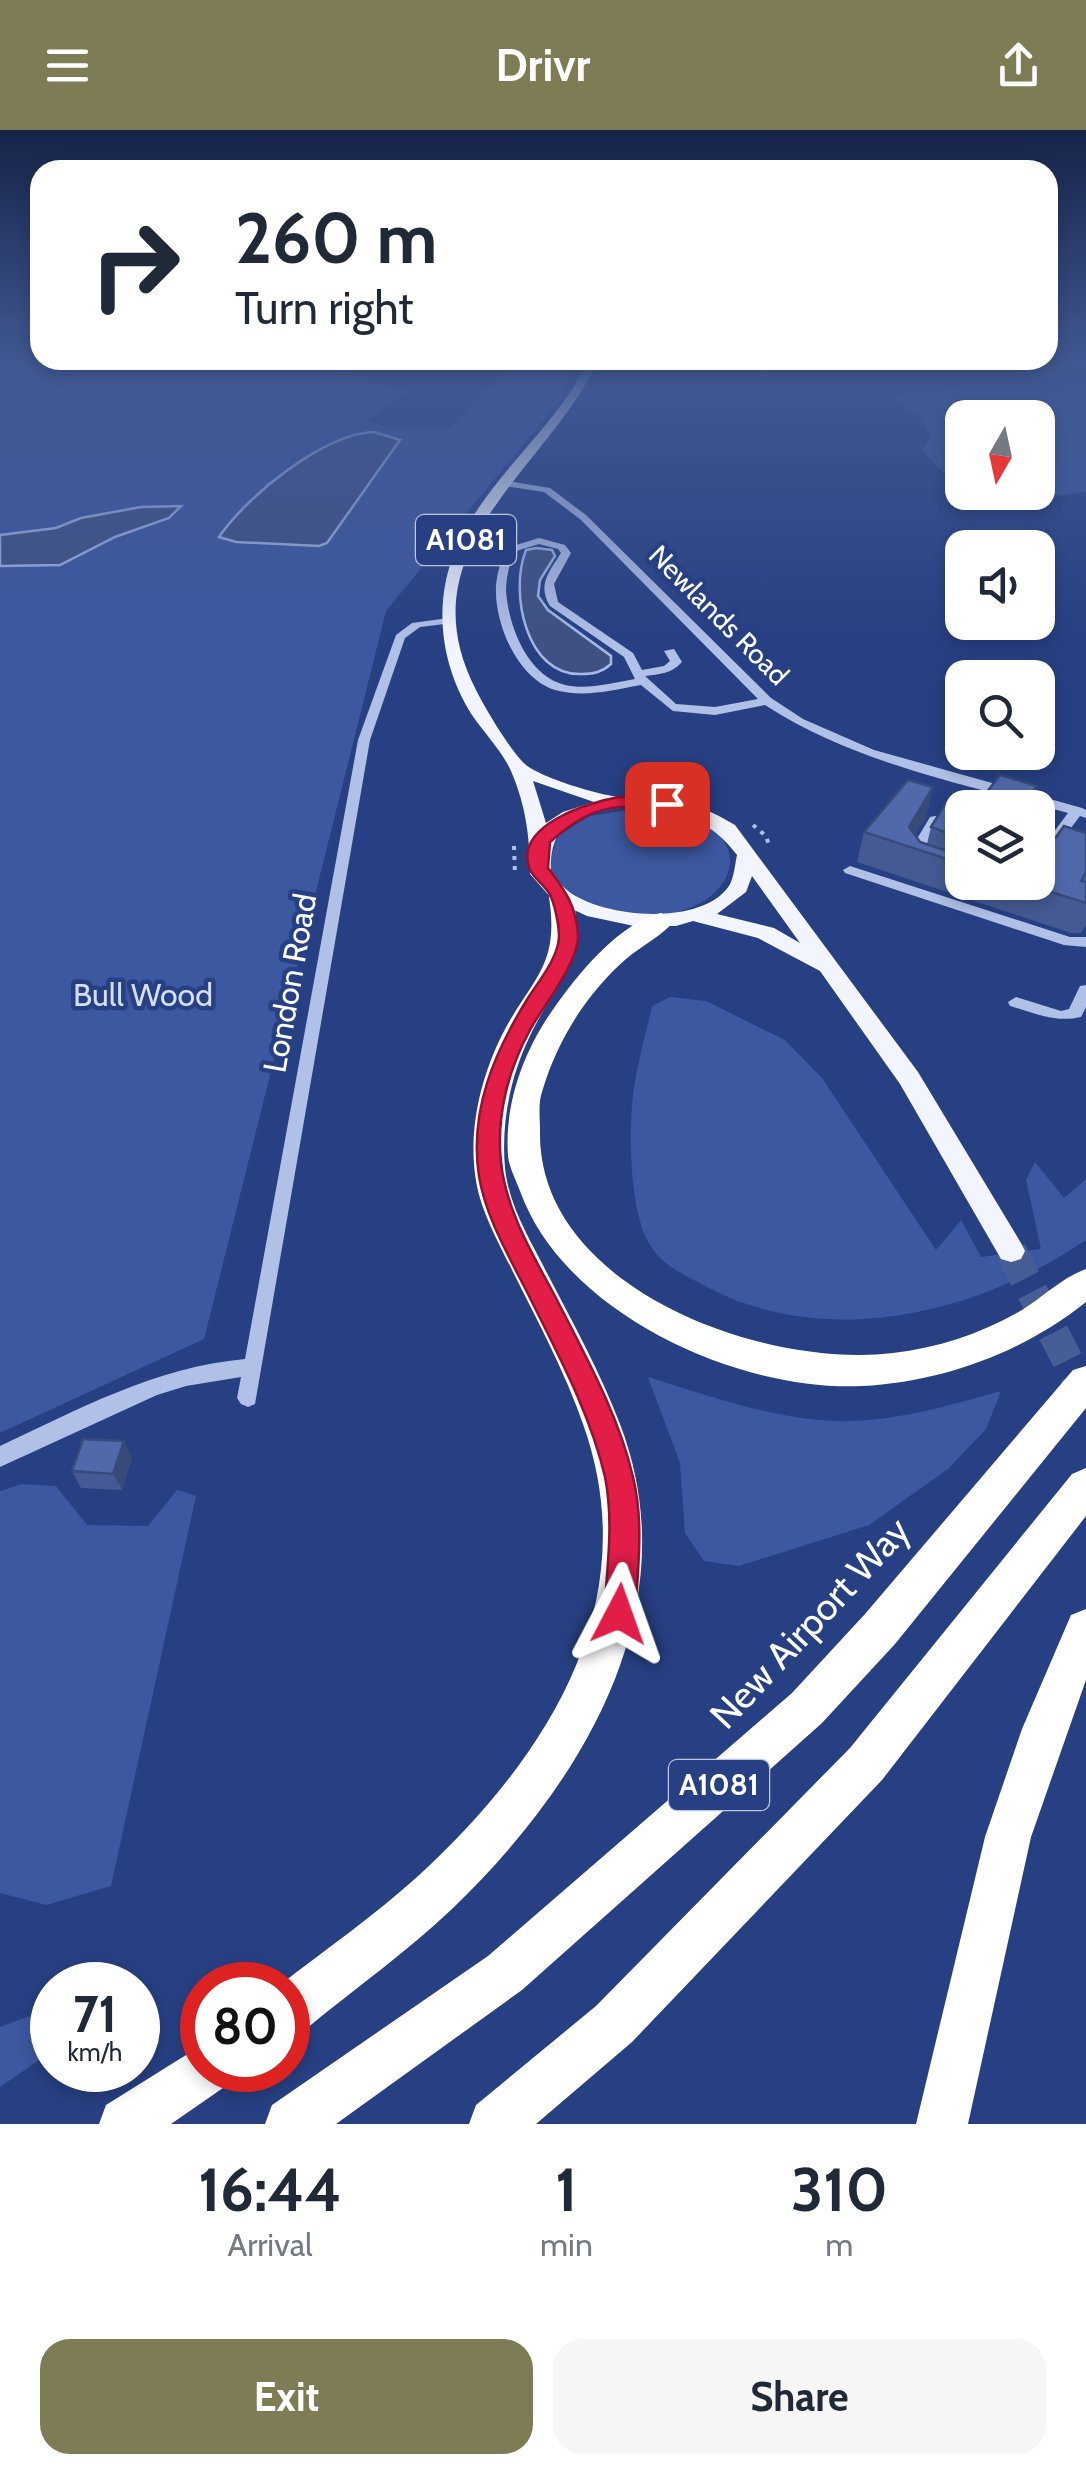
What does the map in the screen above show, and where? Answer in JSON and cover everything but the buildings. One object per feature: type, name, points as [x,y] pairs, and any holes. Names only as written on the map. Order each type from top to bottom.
[{"type":"highway","points":[[310,1993],[449,1878],[554,1756],[591,1690],[619,1614],[625,1539],[620,1479],[572,1355],[510,1231],[491,1180],[486,1132],[498,1080],[517,1034],[563,956],[568,939],[561,896]]},
{"type":"highway","points":[[661,921],[628,941],[597,968],[540,1052],[524,1101],[522,1141],[528,1180],[551,1228],[591,1274],[640,1311],[693,1338],[762,1359],[827,1371],[907,1366],[996,1340],[1063,1304],[1086,1282]]},
{"type":"highway","name":"New Airport Way","points":[[291,2124],[505,1973],[806,1708],[880,1629],[1086,1380]]},
{"type":"highway","name":"A1081","points":[[494,2124],[614,2024],[854,1777],[1086,1486]]},
{"type":"highway","points":[[942,2124],[1008,1837],[1044,1729],[1086,1630]]},
{"type":"highway","points":[[125,2124],[180,2087]]},
{"type":"main road","name":"A1081","points":[[526,456],[498,488],[456,560],[450,578],[449,634],[468,690],[518,768],[542,840]]},
{"type":"main road","points":[[518,768],[572,790],[619,802],[667,804],[711,818],[740,841],[826,967],[909,1078],[964,1164],[1010,1251]]},
{"type":"main road","points":[[619,802],[572,815],[542,840],[538,854],[539,869],[561,896],[589,911],[624,920],[661,921],[694,915],[732,896],[748,870],[747,856]]},
{"type":"main road","points":[[694,915],[766,933],[826,967]]},
{"type":"street","name":"Newlands Road","points":[[498,488],[559,500],[619,550],[767,701],[799,722],[870,754],[1081,812]]},
{"type":"street","points":[[670,651],[676,662],[668,670],[640,677],[572,689],[550,684],[534,672],[518,648],[501,588],[509,550],[539,541],[562,546],[566,554],[546,584],[547,595],[554,604],[630,654],[640,677],[673,707],[690,711],[767,701]]},
{"type":"street","name":"London Road","points":[[248,1398],[364,740],[400,636],[407,627],[449,621]]},
{"type":"street","points":[[1055,840],[1081,812]]},
{"type":"street","points":[[920,866],[912,859],[913,854],[936,820],[945,820]]},
{"type":"street","points":[[850,870],[1084,944]]},
{"type":"street","points":[[1016,1002],[1061,1016],[1075,1013],[1086,990]]},
{"type":"street","points":[[0,1456],[154,1386],[226,1367],[251,1366]]},
{"type":"green space","name":"Bull Wood","points":[[0,456],[513,456],[386,611],[204,1339],[0,1433]]},
{"type":"green space","points":[[927,456],[945,456],[945,475]]},
{"type":"green space","points":[[1055,456],[1086,456],[1086,492],[1055,496]]},
{"type":"green space","points":[[636,809],[687,818],[718,834],[730,856],[726,878],[709,897],[680,911],[643,915],[592,903],[576,896],[558,880],[549,864],[558,836],[590,816]]},
{"type":"green space","points":[[670,997],[706,1001],[785,1040],[822,1078],[936,1250],[961,1220],[981,1257],[1041,1249],[1026,1180],[1035,1162],[1064,1198],[1086,1179],[1086,1240],[1000,1287],[904,1314],[854,1319],[805,1317],[757,1307],[678,1271],[662,1260],[643,1231],[634,1191],[631,1146],[634,1088],[652,1006]]},
{"type":"green space","points":[[648,1377],[763,1411],[835,1421],[898,1416],[1001,1391],[986,1429],[948,1469],[869,1525],[739,1566],[704,1561],[685,1533],[680,1463]]},
{"type":"green space","points":[[22,1484],[56,1486],[87,1525],[148,1526],[177,1490],[196,1496],[111,1886],[46,1905],[0,1893],[0,1491]]},
{"type":"green space","points":[[30,2016],[30,2066],[0,2087],[0,2027]]},
{"type":"shaded area","points":[[308,456],[389,456],[327,543],[319,546],[236,542],[219,537],[248,504]]},
{"type":"shaded area","points":[[181,506],[169,518],[115,537],[60,565],[0,566],[0,535],[56,528],[81,518],[141,507]]},
{"type":"shaded area","points":[[526,550],[552,550],[555,556],[540,580],[538,596],[548,610],[611,656],[611,664],[604,669],[586,674],[563,671],[547,662],[535,647],[521,608],[520,588]]},
{"type":"tunnel","points":[[1011,1251],[1086,1396]]},
{"type":"route","points":[[619,1614],[625,1539],[620,1479],[572,1355],[510,1231],[491,1180],[486,1132],[498,1080],[517,1034],[563,956],[568,939],[561,896],[539,869],[542,840],[554,826],[594,807],[643,801],[667,804]]}]
